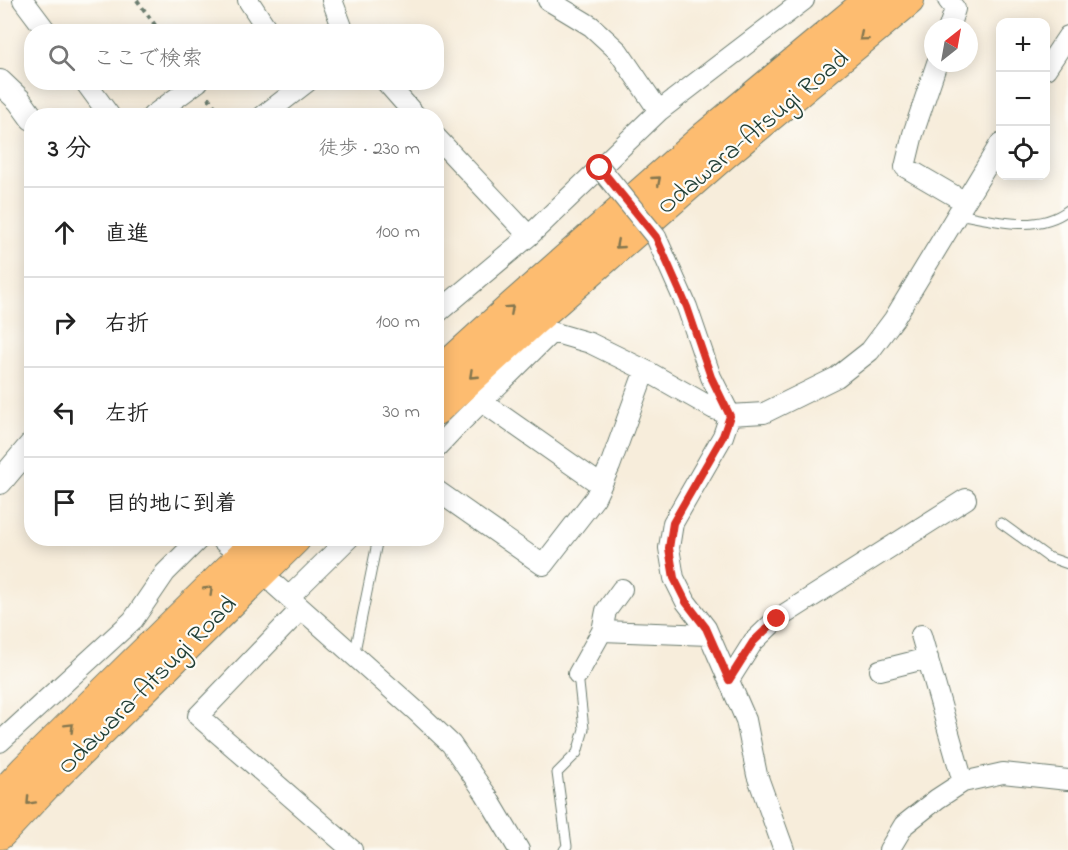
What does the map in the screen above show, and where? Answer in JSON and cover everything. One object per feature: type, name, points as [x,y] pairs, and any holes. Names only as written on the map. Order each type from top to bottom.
[{"type":"highway","name":"Odawara-Atsugi Road","points":[[444,370],[698,143],[870,0]]},
{"type":"highway","name":"Odawara-Atsugi Road","points":[[444,402],[531,322],[723,154],[908,0]]},
{"type":"highway","name":"Odawara-Atsugi Road","points":[[0,798],[253,546]]},
{"type":"highway","name":"Odawara-Atsugi Road","points":[[0,833],[44,786],[287,546]]},
{"type":"street","points":[[23,0],[41,24]]},
{"type":"street","points":[[248,0],[265,24]]},
{"type":"street","points":[[332,0],[341,24]]},
{"type":"street","points":[[444,307],[529,236],[659,111],[804,0]]},
{"type":"street","points":[[551,1],[591,26],[618,51],[659,111]]},
{"type":"street","points":[[1050,63],[1068,36]]},
{"type":"street","points":[[934,72],[913,134],[905,167],[962,208]]},
{"type":"street","points":[[0,82],[25,108]]},
{"type":"street","points":[[91,90],[104,108]]},
{"type":"street","points":[[166,108],[196,90]]},
{"type":"street","points":[[273,108],[297,90]]},
{"type":"street","points":[[393,90],[409,108]]},
{"type":"street","points":[[444,146],[529,236]]},
{"type":"street","points":[[444,440],[552,332],[590,343],[730,416],[764,413],[837,376],[870,351],[894,319],[996,151]]},
{"type":"street","points":[[600,168],[656,237],[687,307],[711,377],[730,416],[723,436],[673,523],[669,548],[674,578],[686,602],[706,628],[746,720],[757,775],[784,850]]},
{"type":"street","points":[[444,496],[543,565],[595,498],[610,465],[645,370]]},
{"type":"street","points":[[482,400],[601,485]]},
{"type":"street","points":[[0,482],[24,454]]},
{"type":"street","points":[[729,680],[753,642],[777,619],[966,500]]},
{"type":"street","points":[[0,742],[134,620],[165,573],[192,546]]},
{"type":"street","points":[[341,546],[288,597],[198,716],[352,850]]},
{"type":"street","points":[[578,674],[602,631],[606,610],[622,589]]},
{"type":"street","points":[[288,597],[451,744],[485,793],[519,850]]},
{"type":"street","points":[[602,631],[709,635]]},
{"type":"street","points":[[921,635],[963,782]]},
{"type":"street","points":[[880,669],[928,658]]},
{"type":"street","points":[[889,850],[904,825],[936,799],[963,782],[1003,773],[1068,780]]},
{"type":"lane","points":[[962,208],[1002,222],[1041,223],[1060,216],[1068,210]]},
{"type":"lane","points":[[1001,523],[1048,556],[1068,564]]},
{"type":"lane","points":[[354,656],[376,546]]},
{"type":"lane","points":[[564,850],[567,846],[557,773],[577,753],[584,729],[578,674]]},
{"type":"path","points":[[137,0],[154,24]]},
{"type":"path","points":[[203,90],[216,108]]},
{"type":"route","points":[[600,168],[656,237],[687,307],[711,377],[730,416],[723,436],[673,523],[669,548],[674,578],[686,602],[706,628],[729,680],[753,642],[777,619]]}]
